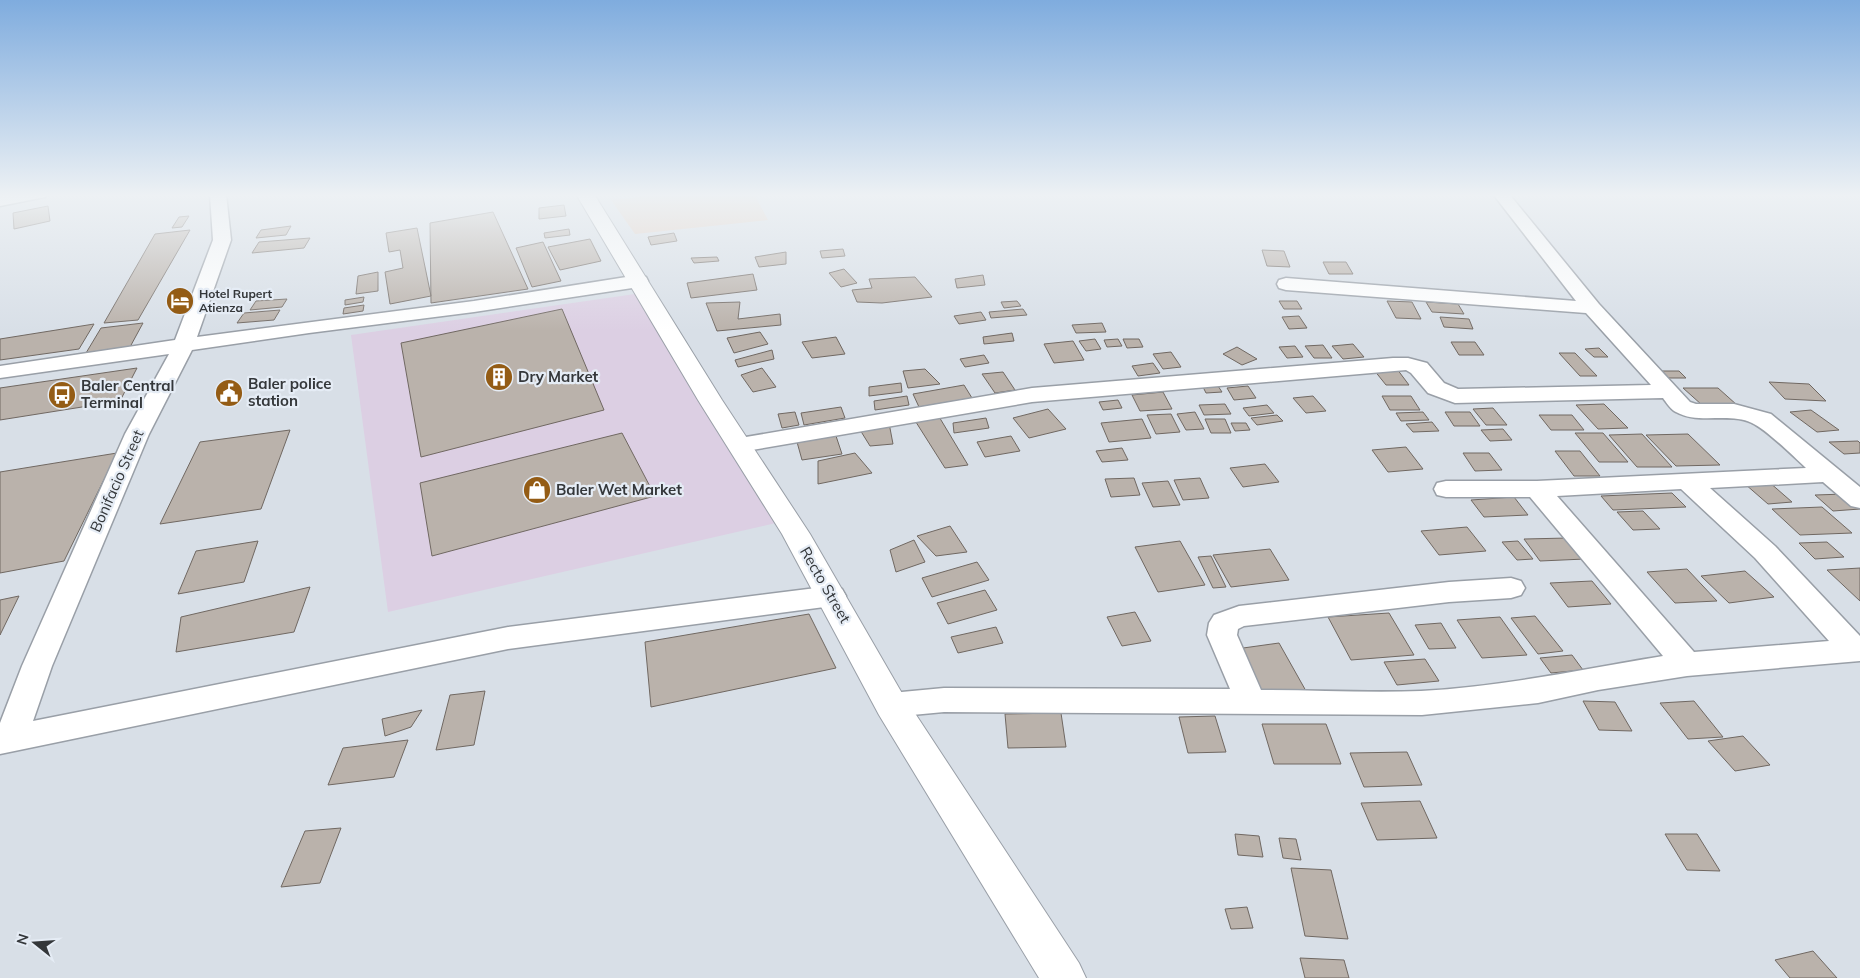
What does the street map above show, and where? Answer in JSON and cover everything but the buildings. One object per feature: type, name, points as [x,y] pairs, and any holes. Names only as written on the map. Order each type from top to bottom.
[{"type":"street","name":"Bonifacio Street","points":[[5,740],[137,434],[184,345],[222,240]]},
{"type":"street","name":"Recto Street","points":[[614,240],[710,400],[740,445],[832,596],[891,704],[1064,978]]},
{"type":"street","points":[[1537,240],[1592,308],[1682,407],[1694,411],[1734,411],[1763,419],[1860,500]]},
{"type":"street","points":[[0,372],[639,281]]},
{"type":"street","points":[[1286,284],[1592,308]]},
{"type":"street","points":[[740,445],[1032,395],[1393,364],[1408,364],[1419,368],[1436,388],[1455,396],[1669,391]]},
{"type":"street","points":[[1446,489],[1537,489],[1830,474]]},
{"type":"street","points":[[1688,482],[1764,552],[1858,650]]},
{"type":"street","points":[[1537,489],[1687,664]]},
{"type":"street","points":[[1251,702],[1222,635],[1224,623],[1239,616],[1449,592],[1511,588]]},
{"type":"street","points":[[5,740],[508,638],[832,596]]},
{"type":"street","points":[[891,704],[944,700],[1422,703],[1538,691],[1598,678],[1687,664],[1858,650]]},
{"type":"shaded area","points":[[642,293],[776,523],[388,612],[351,335]]},
{"type":"place","name":"Hotel Rupert Atienza","points":[[180,301]]},
{"type":"place","name":"Dry Market","points":[[499,377]]},
{"type":"place","name":"Baler police station","points":[[229,393]]},
{"type":"place","name":"Baler Central Terminal","points":[[62,395]]},
{"type":"place","name":"Baler Wet Market","points":[[537,490]]}]
